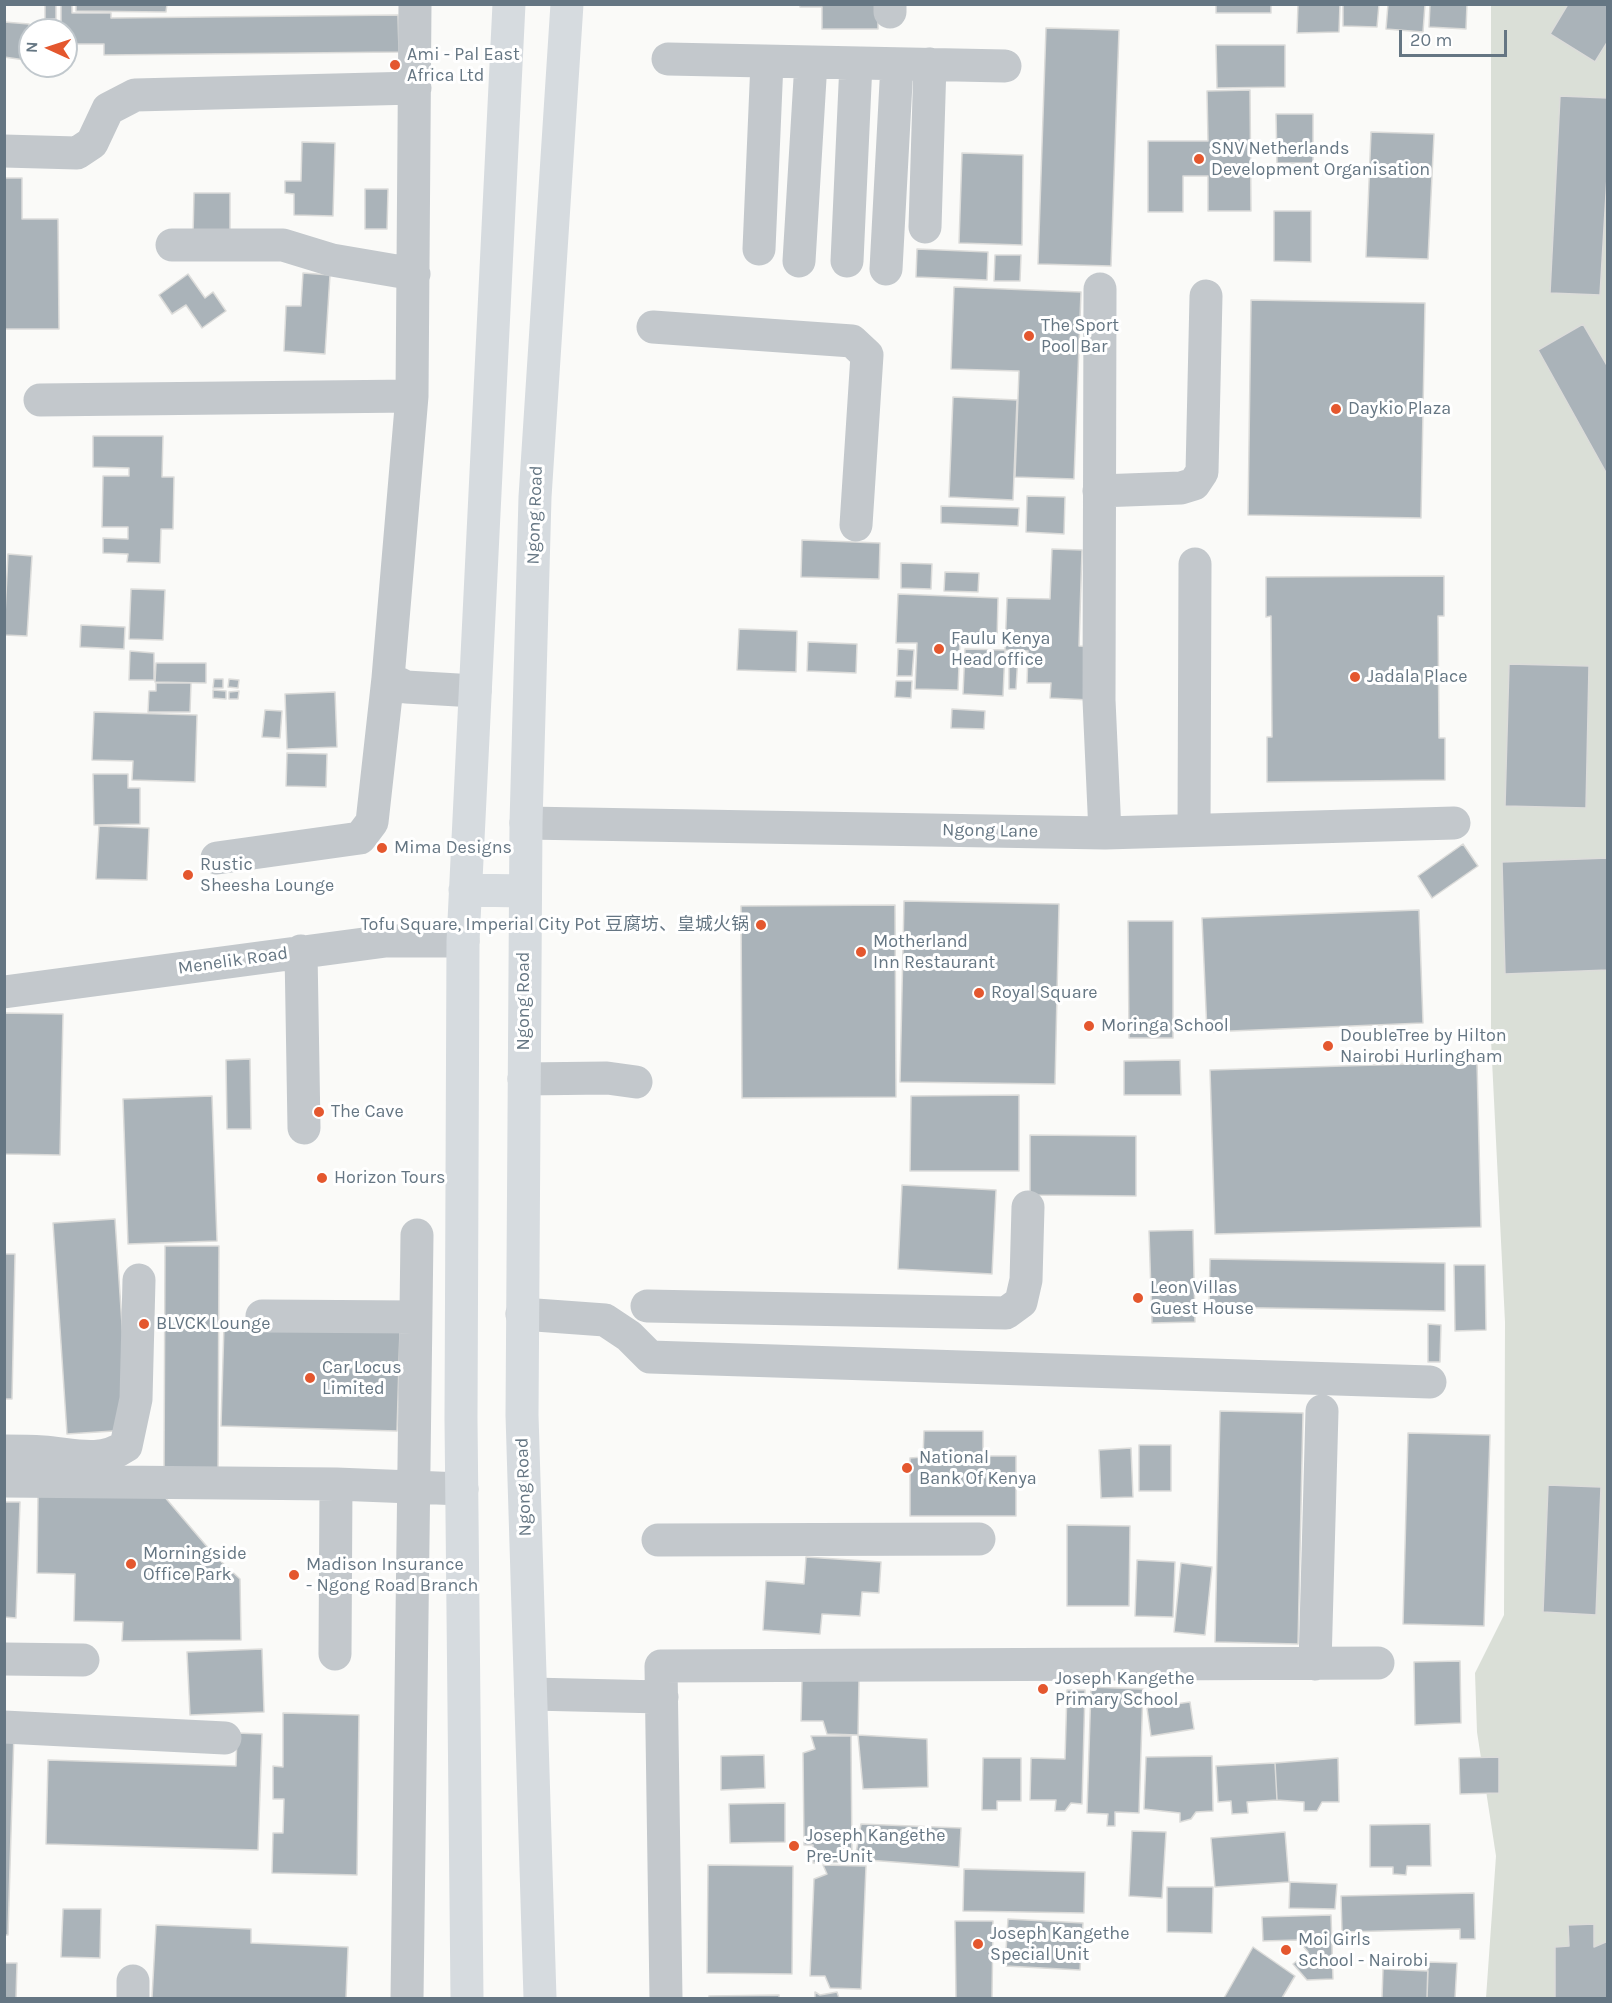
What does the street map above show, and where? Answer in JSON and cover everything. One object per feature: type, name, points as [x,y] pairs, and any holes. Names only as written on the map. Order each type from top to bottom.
[{"type":"main road","points":[[468,1998],[462,1489],[463,941],[509,4]]},
{"type":"main road","name":"Ngong Road","points":[[540,1998],[522,1415],[525,891],[535,497],[567,4]]},
{"type":"main road","points":[[465,890],[525,891]]},
{"type":"street","points":[[218,858],[360,838],[372,822],[388,678],[412,396],[416,4]]},
{"type":"street","points":[[668,59],[1005,66]]},
{"type":"street","points":[[759,249],[767,62]]},
{"type":"street","points":[[800,261],[810,62]]},
{"type":"street","points":[[848,261],[856,63]]},
{"type":"street","points":[[886,270],[897,64]]},
{"type":"street","points":[[926,227],[930,64]]},
{"type":"street","points":[[4,151],[77,153],[92,143],[108,109],[135,95],[415,88]]},
{"type":"street","points":[[172,245],[283,245],[332,260],[414,274]]},
{"type":"street","points":[[1100,289],[1101,647],[1099,700],[1105,833]]},
{"type":"street","points":[[1099,491],[1181,488],[1194,484],[1202,472],[1206,297]]},
{"type":"street","points":[[653,327],[852,341],[867,355],[856,525]]},
{"type":"street","points":[[40,400],[154,404],[412,396]]},
{"type":"street","points":[[1194,830],[1195,564]]},
{"type":"street","points":[[388,678],[406,687],[475,691]]},
{"type":"street","name":"Ngong Lane","points":[[526,823],[1105,833],[1454,823]]},
{"type":"street","name":"Menelik Road","points":[[4,992],[386,941],[463,941]]},
{"type":"street","points":[[301,951],[303,1128]]},
{"type":"street","points":[[524,1079],[607,1078],[636,1082]]},
{"type":"street","points":[[647,1306],[1006,1313],[1021,1302],[1026,1280],[1028,1207]]},
{"type":"street","points":[[407,1998],[417,1235]]},
{"type":"street","points":[[4,1450],[80,1457],[112,1455],[126,1446],[136,1399],[139,1280]]},
{"type":"street","points":[[522,1314],[605,1320],[629,1336],[650,1357],[1430,1383]]},
{"type":"street","points":[[262,1316],[415,1317]]},
{"type":"street","points":[[1315,1665],[1322,1411]]},
{"type":"street","points":[[4,1481],[336,1484],[462,1489]]},
{"type":"street","points":[[335,1654],[336,1484]]},
{"type":"street","points":[[658,1540],[979,1539]]},
{"type":"street","points":[[4,1659],[83,1660]]},
{"type":"street","points":[[666,1998],[661,1666],[1378,1663]]},
{"type":"street","points":[[531,1694],[662,1697]]},
{"type":"street","points":[[4,1727],[225,1738]]},
{"type":"shaded area","points":[[1491,5],[1607,5],[1607,1998],[1486,1998],[1496,1856],[1477,1732],[1475,1673],[1504,1615],[1505,1322],[1491,1040]]},
{"type":"building","points":[[45,4],[56,4],[56,18],[45,18]]},
{"type":"building","points":[[61,4],[72,4],[72,13],[111,13],[111,18],[398,15],[399,52],[104,55],[104,44],[78,44],[78,18],[61,18]]},
{"type":"building","points":[[76,4],[167,4],[166,12],[76,11]]},
{"type":"building","points":[[800,4],[878,4],[878,29],[822,29],[822,7],[800,7]]},
{"type":"building","points":[[1216,4],[1271,4],[1271,13],[1216,13]]},
{"type":"building","points":[[1298,4],[1340,4],[1339,32],[1297,33]]},
{"type":"building","points":[[1343,4],[1379,4],[1377,27],[1343,26]]},
{"type":"building","points":[[1388,4],[1425,4],[1423,32],[1386,29]]},
{"type":"building","points":[[1430,4],[1467,4],[1466,29],[1429,27]]},
{"type":"building","points":[[1568,4],[1608,4],[1608,41],[1595,62],[1550,34]]},
{"type":"building","points":[[4,22],[18,23],[18,59],[4,57]]},
{"type":"building","points":[[1046,28],[1119,30],[1111,266],[1038,264]]},
{"type":"building","points":[[1216,45],[1285,45],[1285,87],[1217,88]]},
{"type":"building","name":"SNV Netherlands Development Organisation","points":[[1250,90],[1251,211],[1208,211],[1208,176],[1183,176],[1183,212],[1148,212],[1148,141],[1208,141],[1207,91]]},
{"type":"building","points":[[1560,96],[1608,98],[1608,160],[1600,295],[1550,293]]},
{"type":"building","points":[[1276,114],[1313,114],[1313,163],[1277,163]]},
{"type":"building","points":[[1371,132],[1434,134],[1428,259],[1366,257]]},
{"type":"building","points":[[302,142],[335,143],[333,216],[294,215],[294,194],[285,193],[285,181],[301,181]]},
{"type":"building","points":[[962,153],[1023,155],[1022,245],[959,243]]},
{"type":"building","points":[[4,178],[22,178],[22,219],[58,219],[59,329],[4,329]]},
{"type":"building","points":[[365,189],[388,189],[387,229],[365,229]]},
{"type":"building","points":[[194,193],[230,193],[230,237],[193,236]]},
{"type":"building","points":[[1274,211],[1311,211],[1311,262],[1274,261]]},
{"type":"building","points":[[917,249],[988,252],[987,280],[916,277]]},
{"type":"building","points":[[995,255],[1021,255],[1020,281],[994,281]]},
{"type":"building","points":[[303,273],[330,275],[325,354],[284,351],[286,306],[301,306]]},
{"type":"building","points":[[188,274],[205,298],[213,292],[226,311],[202,328],[186,305],[172,314],[159,295]]},
{"type":"building","points":[[954,287],[1081,292],[1074,479],[1015,477],[1019,371],[951,369]]},
{"type":"building","name":"Daykio Plaza","points":[[1251,300],[1425,303],[1421,518],[1248,515]]},
{"type":"building","points":[[1583,324],[1608,367],[1608,476],[1538,350]]},
{"type":"building","points":[[953,397],[1017,400],[1013,500],[949,497]]},
{"type":"building","points":[[93,436],[163,436],[162,477],[174,477],[173,529],[161,529],[160,563],[127,562],[128,554],[103,553],[103,538],[128,539],[128,527],[102,527],[103,476],[129,476],[129,468],[93,467]]},
{"type":"building","points":[[1027,496],[1065,497],[1064,534],[1026,532]]},
{"type":"building","points":[[941,506],[1019,508],[1018,526],[941,523]]},
{"type":"building","points":[[802,540],[880,543],[879,579],[801,577]]},
{"type":"building","points":[[1052,549],[1082,550],[1079,646],[1092,647],[1090,700],[1050,698],[1051,683],[1027,683],[1028,651],[1005,650],[1007,598],[1050,599]]},
{"type":"building","points":[[8,554],[32,556],[27,636],[4,635]]},
{"type":"building","points":[[901,563],[932,564],[931,589],[901,588]]},
{"type":"building","points":[[945,572],[979,573],[978,592],[944,591]]},
{"type":"building","name":"Jadala Place","points":[[1444,576],[1444,616],[1438,616],[1439,738],[1445,738],[1445,780],[1267,782],[1267,737],[1272,737],[1271,616],[1266,617],[1266,577]]},
{"type":"building","points":[[131,589],[165,590],[163,640],[129,639]]},
{"type":"building","points":[[898,594],[998,598],[997,641],[960,640],[958,690],[915,689],[917,643],[896,643]]},
{"type":"building","points":[[81,625],[125,627],[124,649],[80,647]]},
{"type":"building","points":[[739,629],[797,631],[796,672],[737,670]]},
{"type":"building","points":[[808,642],[857,644],[856,673],[807,671]]},
{"type":"building","points":[[898,649],[914,650],[912,676],[897,676]]},
{"type":"building","points":[[965,649],[1005,650],[1003,696],[963,694]]},
{"type":"building","points":[[130,651],[154,653],[154,680],[129,680]]},
{"type":"building","points":[[1009,655],[1018,655],[1016,689],[1009,689]]},
{"type":"building","points":[[156,663],[206,663],[206,683],[155,682]]},
{"type":"building","points":[[1509,664],[1589,666],[1586,808],[1505,806]]},
{"type":"building","points":[[214,679],[223,679],[223,688],[213,688]]},
{"type":"building","points":[[229,679],[239,680],[238,688],[228,687]]},
{"type":"building","points":[[896,681],[912,681],[911,698],[895,697]]},
{"type":"building","points":[[156,683],[191,683],[190,712],[148,712],[149,691],[156,691]]},
{"type":"building","points":[[213,690],[226,691],[226,699],[213,698]]},
{"type":"building","points":[[239,691],[238,699],[229,699],[229,692]]},
{"type":"building","points":[[335,692],[337,747],[287,749],[285,694]]},
{"type":"building","points":[[952,709],[985,711],[984,729],[951,728]]},
{"type":"building","points":[[265,710],[282,711],[280,738],[262,737]]},
{"type":"building","points":[[94,712],[197,715],[195,782],[132,780],[133,761],[92,760]]},
{"type":"building","points":[[287,753],[327,754],[326,787],[286,786]]},
{"type":"building","points":[[93,774],[128,774],[128,788],[140,788],[140,824],[94,825]]},
{"type":"building","points":[[99,826],[149,828],[147,880],[96,879]]},
{"type":"building","points":[[1463,844],[1478,866],[1432,898],[1418,876]]},
{"type":"building","points":[[1608,858],[1608,970],[1505,974],[1502,862]]},
{"type":"building","name":"Royal Square","points":[[904,901],[1059,904],[1055,1084],[900,1082]]},
{"type":"building","points":[[895,905],[896,1097],[742,1098],[741,906]]},
{"type":"building","points":[[1419,910],[1423,1023],[1207,1032],[1202,918]]},
{"type":"building","points":[[1128,921],[1173,921],[1173,1038],[1129,1038]]},
{"type":"building","points":[[4,1013],[63,1014],[60,1155],[4,1154]]},
{"type":"building","points":[[250,1059],[251,1129],[227,1129],[226,1060]]},
{"type":"building","points":[[1180,1060],[1181,1095],[1124,1095],[1124,1061]]},
{"type":"building","points":[[1477,1062],[1481,1227],[1215,1234],[1210,1070]]},
{"type":"building","points":[[1019,1095],[1019,1171],[910,1171],[911,1096]]},
{"type":"building","points":[[212,1096],[217,1241],[128,1244],[123,1099]]},
{"type":"building","points":[[1030,1135],[1136,1136],[1136,1196],[1030,1195]]},
{"type":"building","points":[[902,1185],[996,1190],[992,1274],[898,1269]]},
{"type":"building","points":[[115,1219],[129,1430],[67,1434],[53,1223]]},
{"type":"building","points":[[1193,1230],[1195,1322],[1152,1323],[1149,1231]]},
{"type":"building","points":[[165,1246],[219,1246],[218,1472],[164,1473]]},
{"type":"building","points":[[4,1254],[15,1254],[12,1399],[4,1399]]},
{"type":"building","points":[[1210,1259],[1445,1263],[1445,1311],[1209,1307]]},
{"type":"building","points":[[1454,1265],[1485,1265],[1486,1330],[1455,1331]]},
{"type":"building","points":[[1428,1324],[1441,1325],[1440,1362],[1428,1362]]},
{"type":"building","name":"Car Locus Limited","points":[[224,1325],[400,1330],[397,1431],[221,1426]]},
{"type":"building","points":[[1220,1411],[1303,1413],[1298,1644],[1215,1642]]},
{"type":"building","points":[[924,1431],[983,1431],[983,1456],[1016,1456],[1016,1516],[910,1516],[910,1458],[923,1457]]},
{"type":"building","points":[[1408,1433],[1490,1435],[1484,1626],[1403,1624]]},
{"type":"building","points":[[1139,1445],[1171,1445],[1171,1491],[1139,1491]]},
{"type":"building","points":[[1131,1448],[1133,1497],[1101,1498],[1099,1450]]},
{"type":"building","points":[[1548,1485],[1601,1487],[1596,1615],[1543,1612]]},
{"type":"building","name":"Morningside Office Park","points":[[163,1495],[215,1556],[240,1579],[241,1640],[122,1641],[123,1622],[74,1621],[75,1574],[37,1573],[38,1496]]},
{"type":"building","points":[[4,1502],[20,1502],[16,1618],[4,1617]]},
{"type":"building","points":[[1067,1525],[1130,1526],[1129,1606],[1067,1606]]},
{"type":"building","points":[[806,1557],[881,1562],[879,1593],[862,1592],[860,1616],[822,1614],[820,1634],[763,1630],[766,1581],[804,1584]]},
{"type":"building","points":[[1137,1560],[1175,1562],[1173,1617],[1135,1616]]},
{"type":"building","points":[[1181,1563],[1212,1567],[1205,1635],[1174,1632]]},
{"type":"building","points":[[262,1649],[264,1712],[190,1715],[187,1652]]},
{"type":"building","points":[[1460,1661],[1461,1723],[1415,1725],[1414,1662]]},
{"type":"building","points":[[802,1679],[859,1680],[858,1735],[827,1734],[823,1721],[801,1721]]},
{"type":"building","points":[[1091,1687],[1143,1689],[1139,1813],[1115,1812],[1115,1826],[1107,1826],[1108,1814],[1087,1813]]},
{"type":"building","points":[[1067,1690],[1085,1690],[1082,1804],[1071,1803],[1065,1811],[1055,1811],[1056,1800],[1030,1800],[1031,1758],[1065,1759]]},
{"type":"building","points":[[1190,1702],[1194,1729],[1151,1736],[1147,1708]]},
{"type":"building","points":[[283,1713],[359,1715],[357,1875],[272,1873],[273,1833],[283,1833],[284,1799],[273,1799],[273,1766],[283,1767]]},
{"type":"building","points":[[4,1732],[14,1732],[8,1935],[4,1935]]},
{"type":"building","points":[[237,1733],[262,1734],[258,1850],[46,1844],[48,1760],[236,1766]]},
{"type":"building","points":[[858,1735],[927,1739],[928,1787],[863,1789]]},
{"type":"building","points":[[811,1736],[851,1736],[852,1862],[813,1863],[813,1845],[804,1845],[803,1753],[815,1749]]},
{"type":"building","points":[[764,1755],[765,1788],[721,1790],[721,1756]]},
{"type":"building","points":[[1212,1756],[1213,1811],[1196,1812],[1191,1819],[1180,1822],[1180,1813],[1144,1809],[1146,1757]]},
{"type":"building","points":[[1499,1757],[1499,1793],[1460,1794],[1459,1758]]},
{"type":"building","points":[[983,1758],[1021,1758],[1021,1801],[997,1801],[997,1810],[982,1810]]},
{"type":"building","points":[[1338,1758],[1339,1802],[1322,1802],[1317,1811],[1304,1811],[1304,1802],[1277,1800],[1275,1763]]},
{"type":"building","points":[[1275,1763],[1277,1800],[1247,1802],[1248,1813],[1232,1814],[1231,1801],[1218,1802],[1216,1766]]},
{"type":"building","points":[[785,1803],[785,1842],[730,1843],[729,1804]]},
{"type":"building","points":[[861,1824],[961,1828],[959,1867],[855,1859]]},
{"type":"building","points":[[1430,1824],[1431,1866],[1407,1866],[1406,1875],[1393,1874],[1393,1867],[1370,1867],[1370,1825]]},
{"type":"building","points":[[1132,1831],[1166,1832],[1162,1898],[1129,1896]]},
{"type":"building","points":[[1285,1832],[1289,1882],[1215,1887],[1211,1838]]},
{"type":"building","points":[[708,1865],[793,1866],[792,1974],[707,1973]]},
{"type":"building","points":[[823,1865],[866,1866],[861,1989],[830,1988],[825,1976],[810,1976],[814,1879],[827,1874]]},
{"type":"building","points":[[964,1869],[1085,1872],[1084,1913],[963,1911]]},
{"type":"building","points":[[1290,1882],[1337,1884],[1335,1909],[1289,1908]]},
{"type":"building","points":[[1167,1887],[1213,1887],[1212,1933],[1167,1932]]},
{"type":"building","points":[[1474,1893],[1475,1939],[1460,1939],[1460,1929],[1342,1932],[1341,1896]]},
{"type":"building","points":[[63,1909],[101,1909],[100,1958],[61,1957]]},
{"type":"building","points":[[1331,1915],[1333,1979],[1307,1980],[1293,1964],[1308,1952],[1298,1940],[1263,1941],[1262,1917]]},
{"type":"building","points":[[1008,1919],[1083,1923],[1080,1970],[1005,1966]]},
{"type":"building","points":[[955,1921],[993,1921],[992,1998],[956,1998]]},
{"type":"building","points":[[1594,1924],[1594,1947],[1608,1941],[1608,1998],[1555,1998],[1555,1947],[1569,1946],[1568,1925]]},
{"type":"building","points":[[156,1925],[251,1929],[251,1943],[348,1947],[346,1998],[152,1998]]},
{"type":"building","points":[[1253,1947],[1295,1976],[1282,1998],[1224,1998]]},
{"type":"building","points":[[1428,1962],[1457,1963],[1455,1998],[1427,1998]]},
{"type":"building","points":[[4,1963],[17,1963],[16,1998],[4,1998]]},
{"type":"building","points":[[1383,1969],[1428,1971],[1427,1998],[1382,1998]]},
{"type":"building","points":[[815,1992],[820,1995],[837,1992],[839,1998],[815,1998]]},
{"type":"building","points":[[779,1995],[779,1998],[709,1998],[709,1996]]},
{"type":"place","name":"Ami - Pal East Africa Ltd","points":[[395,65]]},
{"type":"place","name":"SNV Netherlands Development Organisation","points":[[1199,159]]},
{"type":"place","name":"The Sport Pool Bar","points":[[1029,336]]},
{"type":"place","name":"Daykio Plaza","points":[[1336,409]]},
{"type":"place","name":"Faulu Kenya Head office","points":[[939,649]]},
{"type":"place","name":"Jadala Place","points":[[1355,677]]},
{"type":"place","name":"Mima Designs","points":[[382,848]]},
{"type":"place","name":"Rustic Sheesha Lounge","points":[[188,875]]},
{"type":"place","name":"Tofu Square, Imperial City Pot 豆腐坊、皇城火锅","points":[[761,925]]},
{"type":"place","name":"Motherland Inn Restaurant","points":[[861,952]]},
{"type":"place","name":"Royal Square","points":[[979,993]]},
{"type":"place","name":"Moringa School","points":[[1089,1026]]},
{"type":"place","name":"DoubleTree by Hilton Nairobi Hurlingham","points":[[1328,1046]]},
{"type":"place","name":"The Cave","points":[[319,1112]]},
{"type":"place","name":"Horizon Tours","points":[[322,1178]]},
{"type":"place","name":"Leon Villas Guest House","points":[[1138,1298]]},
{"type":"place","name":"BLVCK Lounge","points":[[144,1324]]},
{"type":"place","name":"Car Locus Limited","points":[[310,1378]]},
{"type":"place","name":"National Bank Of Kenya","points":[[907,1468]]},
{"type":"place","name":"Morningside Office Park","points":[[131,1564]]},
{"type":"place","name":"Madison Insurance - Ngong Road Branch","points":[[294,1575]]},
{"type":"place","name":"Joseph Kangethe Primary School","points":[[1043,1689]]},
{"type":"place","name":"Joseph Kangethe Pre-Unit","points":[[794,1846]]},
{"type":"place","name":"Joseph Kangethe Special Unit","points":[[978,1944]]},
{"type":"place","name":"Moi Girls School - Nairobi","points":[[1286,1950]]}]
